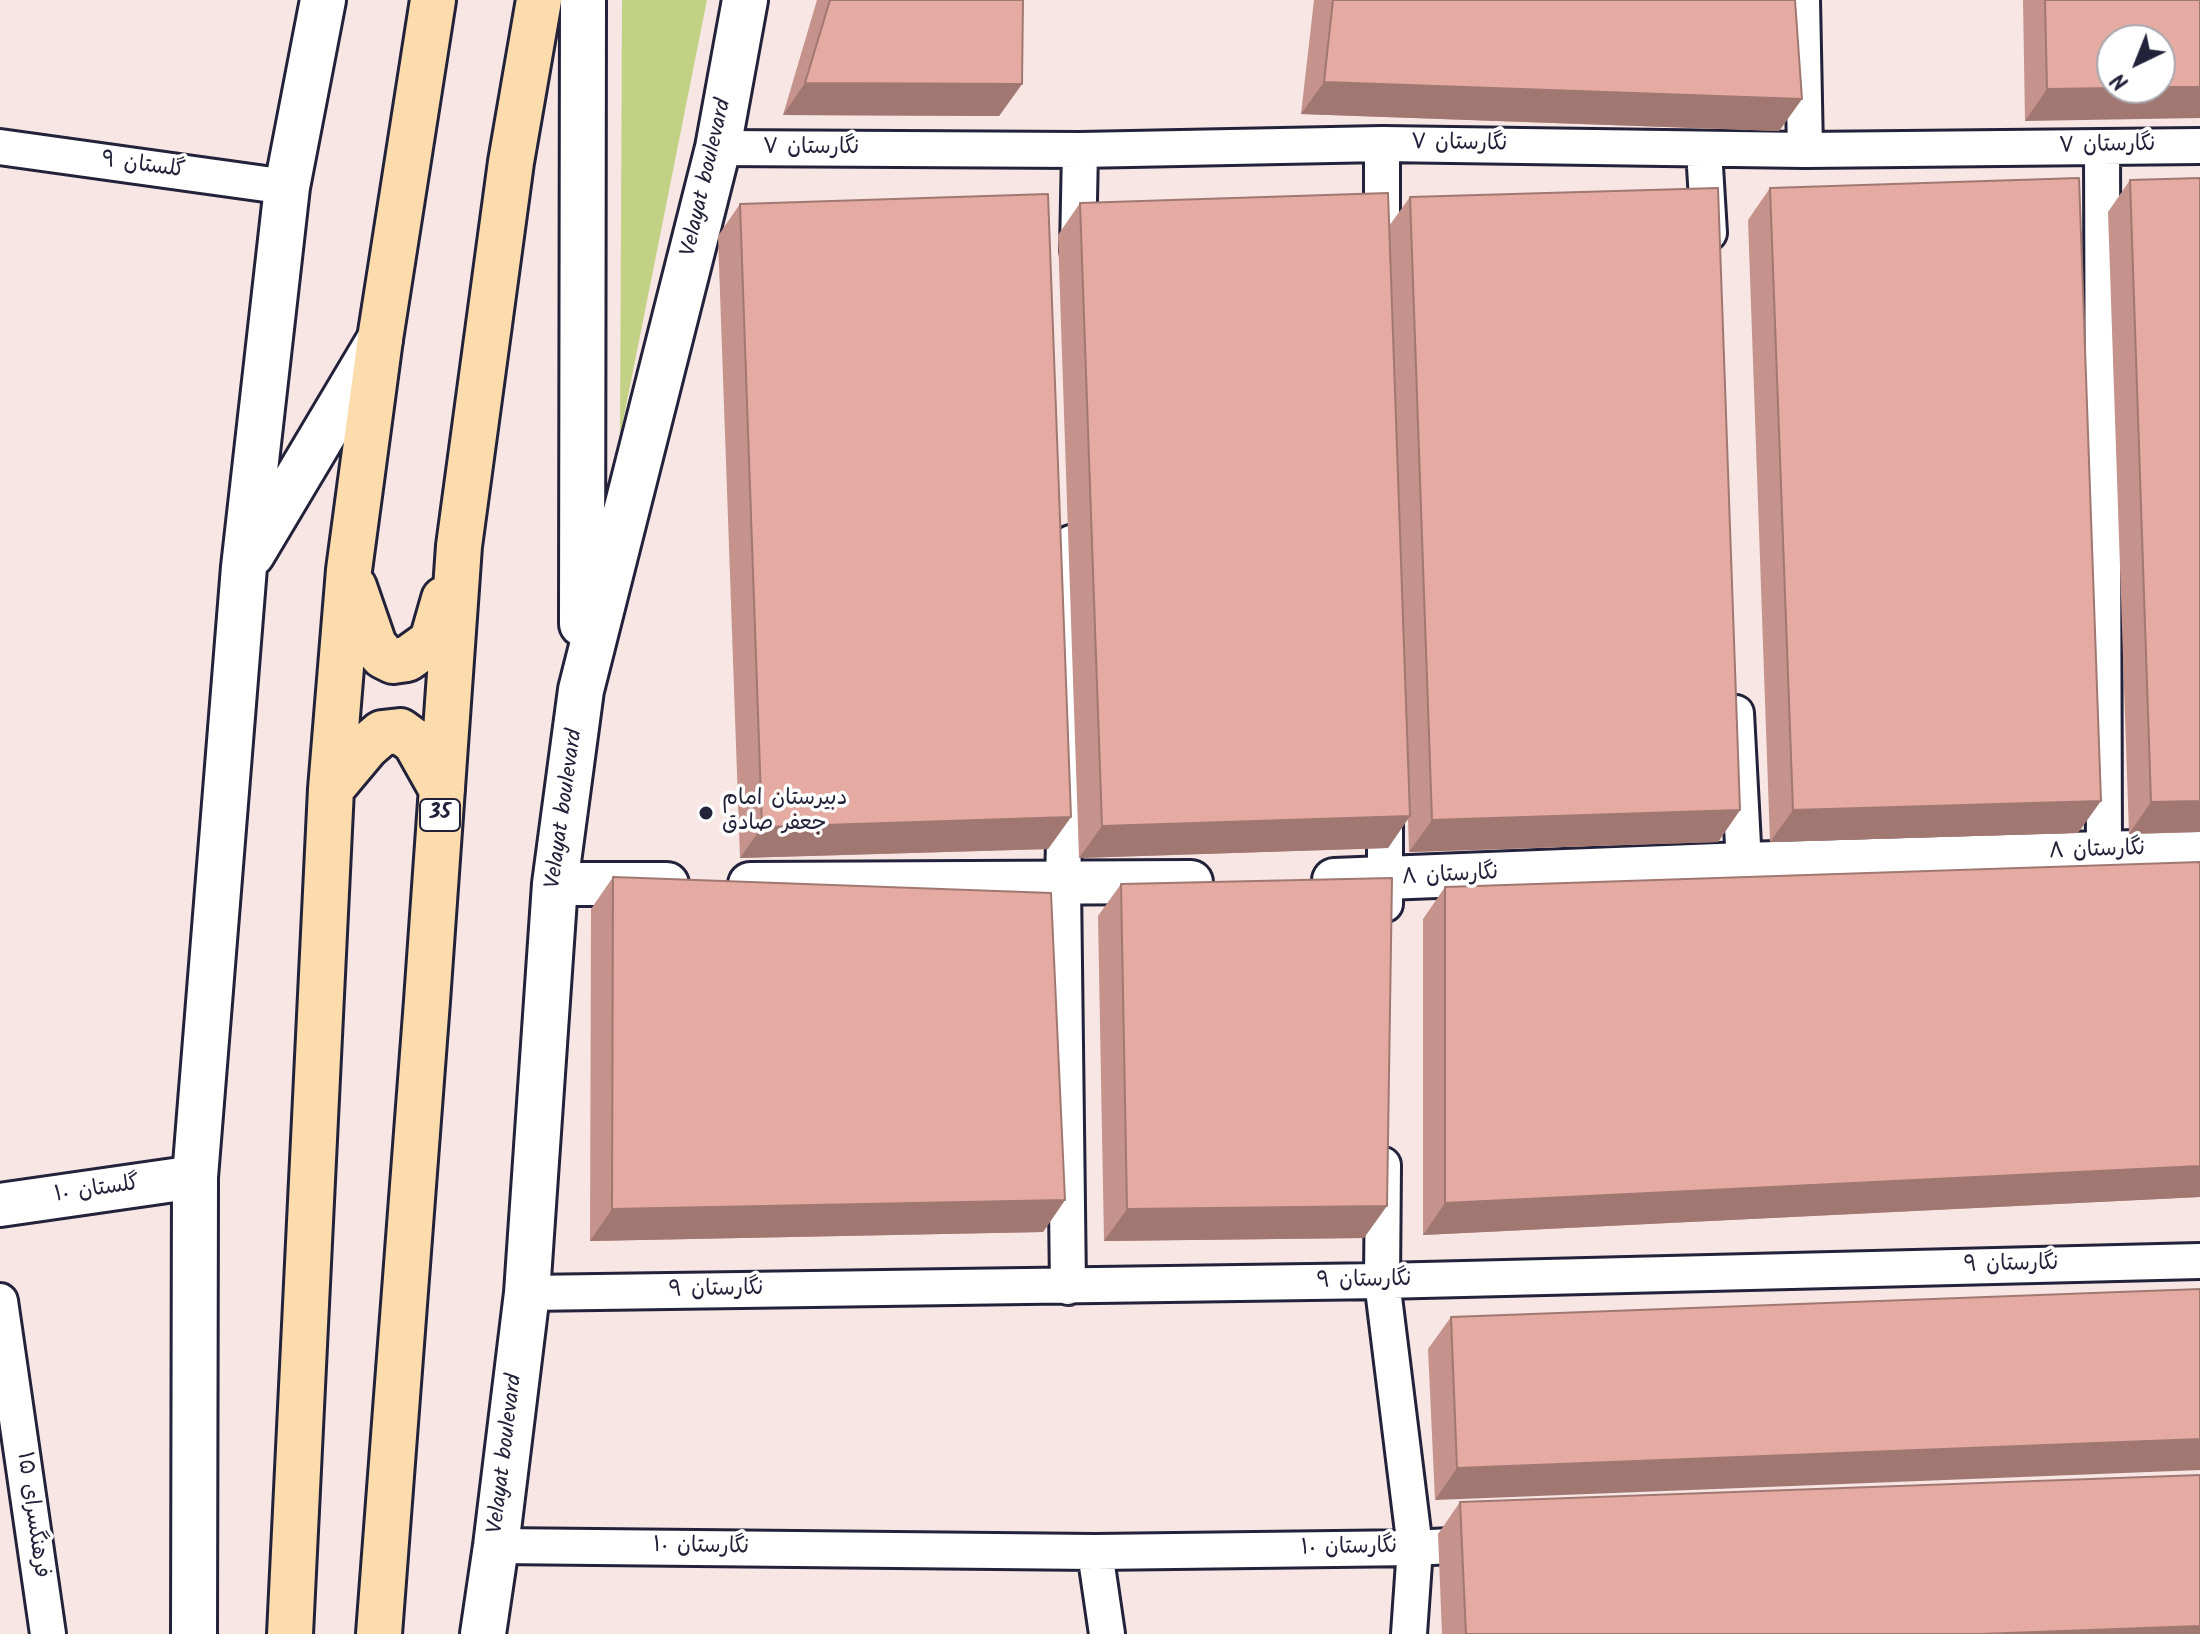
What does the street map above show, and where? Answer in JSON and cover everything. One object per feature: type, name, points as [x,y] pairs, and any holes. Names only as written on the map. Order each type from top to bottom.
[{"type":"main road","points":[[194,1634],[195,1177],[244,567],[287,187],[323,0]]},
{"type":"main road","points":[[290,1634],[331,789],[349,570],[380,339],[433,0]]},
{"type":"main road","name":"35","points":[[379,1634],[459,546],[511,162],[539,0]]},
{"type":"main road","points":[[581,690],[583,0]]},
{"type":"main road","name":"Velayat boulevard","points":[[483,1634],[527,1293],[555,884],[581,690],[718,148],[745,0]]},
{"type":"main road","points":[[244,567],[380,339]]},
{"type":"main road","points":[[349,570],[374,645],[383,656],[393,661],[407,659],[432,641],[459,546]]},
{"type":"main road","points":[[331,789],[382,733],[400,731],[415,742],[442,790]]},
{"type":"street","points":[[1802,0],[1805,150]]},
{"type":"street","name":"نگارستان ۷","points":[[718,148],[1080,150],[1382,144],[1805,150],[2200,146]]},
{"type":"street","points":[[1382,144],[1382,272]]},
{"type":"street","name":"گلستان ۹","points":[[0,147],[287,187]]},
{"type":"street","points":[[2102,147],[2104,852]]},
{"type":"street","points":[[1077,278],[1080,150]]},
{"type":"street","points":[[1704,150],[1710,261]]},
{"type":"street","points":[[1068,1287],[1063,884],[1072,517]]},
{"type":"street","points":[[1734,689],[1744,864]]},
{"type":"street","points":[[1384,768],[1384,941]]},
{"type":"street","name":"نگارستان ۸","points":[[1293,881],[2200,850]]},
{"type":"street","points":[[555,884],[1232,882]]},
{"type":"street","points":[[1383,1127],[1382,1281],[1415,1548],[1409,1634]]},
{"type":"street","name":"گلستان ۱۰","points":[[0,1205],[195,1177]]},
{"type":"street","name":"نگارستان ۹","points":[[527,1293],[1382,1281],[2200,1261]]},
{"type":"street","name":"فرهنگسرای ۱۵","points":[[0,1301],[48,1634]]},
{"type":"street","name":"نگارستان ۱۰","points":[[496,1546],[1095,1552],[1415,1548],[1509,1543]]},
{"type":"street","points":[[1095,1552],[1107,1634]]},
{"type":"green space","points":[[622,0],[707,0],[620,436]]},
{"type":"building","points":[[830,0],[1023,0],[1022,84],[805,83]]},
{"type":"building","points":[[1333,0],[1795,0],[1802,99],[1324,82]]},
{"type":"building","points":[[2045,0],[2200,0],[2200,87],[2176,87],[2176,24],[2096,24],[2096,88],[2047,89]]},
{"type":"building","points":[[2079,178],[2101,801],[1793,810],[1770,188]]},
{"type":"building","points":[[2200,178],[2200,801],[2151,802],[2130,180]]},
{"type":"building","points":[[1718,188],[1740,810],[1432,820],[1410,197]]},
{"type":"building","points":[[1388,193],[1410,816],[1102,826],[1080,203]]},
{"type":"building","points":[[1048,194],[1071,817],[762,827],[740,204]]},
{"type":"building","points":[[2200,862],[2200,1166],[1445,1203],[1445,887]]},
{"type":"building","points":[[613,877],[1051,893],[1065,1200],[612,1209]]},
{"type":"building","points":[[1392,878],[1387,1206],[1127,1209],[1121,884]]},
{"type":"building","points":[[2200,1289],[2200,1439],[1457,1468],[1451,1317]]},
{"type":"building","points":[[2200,1475],[2200,1626],[1980,1634],[1466,1634],[1460,1502]]},
{"type":"place","name":"دبیرستان امام جعفر صادق","points":[[706,813]]}]
